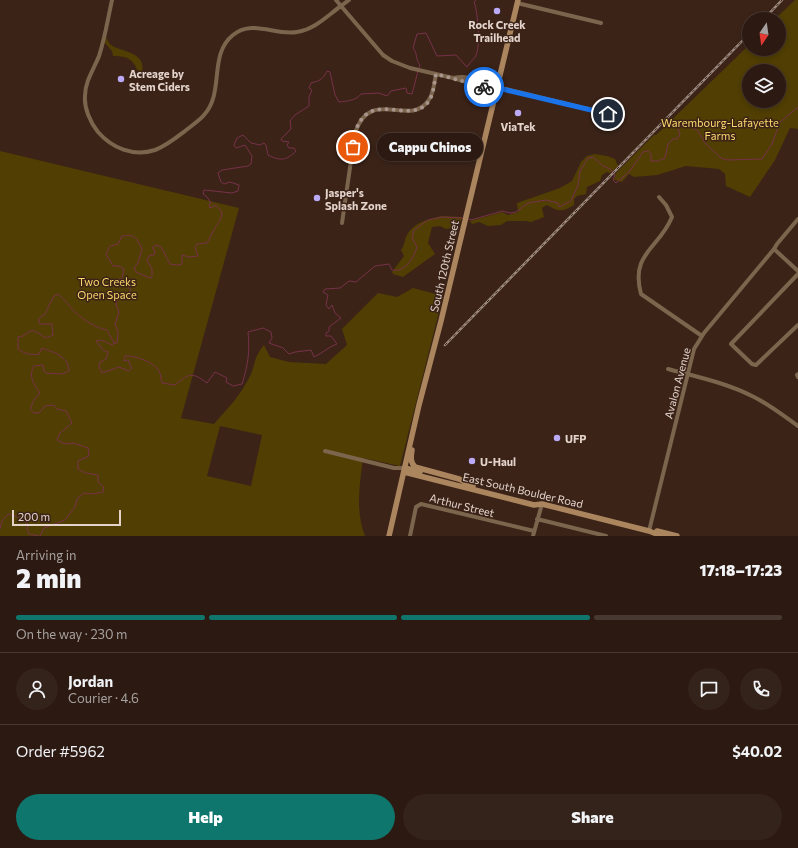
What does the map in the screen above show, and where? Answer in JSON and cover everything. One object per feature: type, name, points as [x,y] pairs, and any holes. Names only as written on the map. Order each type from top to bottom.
[{"type":"main road","name":"South 120th Street","points":[[389,536],[419,405],[443,313],[518,1]]},
{"type":"main road","name":"East South Boulder Road","points":[[419,405],[416,436],[411,456],[412,464],[419,469],[459,479],[473,486]]},
{"type":"main road","name":"East South Boulder Road","points":[[404,470],[473,486]]},
{"type":"main road","name":"East South Boulder Road","points":[[404,470],[534,505],[542,504],[649,531],[662,536]]},
{"type":"main road","points":[[473,486],[533,500],[542,504]]},
{"type":"main road","name":"East South Boulder Road","points":[[649,531],[658,531],[677,536]]},
{"type":"street","points":[[112,0],[99,55],[86,88],[84,97],[85,104],[92,124],[104,138],[117,148],[138,153],[155,150],[172,141],[203,116],[212,106],[220,55],[232,36],[244,29],[253,28],[286,33],[302,31],[311,28],[348,0]]},
{"type":"street","points":[[336,0],[383,55],[392,61],[410,68],[484,87],[498,88],[608,114]]},
{"type":"street","points":[[518,1],[601,23]]},
{"type":"street","points":[[342,223],[355,133],[359,122],[367,114],[378,109],[412,111],[422,107],[427,103],[432,95],[436,74]]},
{"type":"street","points":[[452,78],[461,76],[472,77],[485,80],[498,88]]},
{"type":"street","points":[[659,197],[666,205],[672,217],[643,259],[639,268],[641,294],[702,336]]},
{"type":"street","name":"Avalon Avenue","points":[[649,531],[694,349],[702,336],[798,219]]},
{"type":"street","points":[[774,249],[798,273],[731,344],[752,364],[756,365],[798,324]]},
{"type":"street","points":[[668,369],[714,380],[754,397],[766,403],[798,426]]},
{"type":"street","name":"East South Boulder Road","points":[[326,451],[404,470]]},
{"type":"street","name":"Arthur Street","points":[[410,536],[416,507],[421,504],[533,534]]},
{"type":"street","points":[[533,534],[542,504]]},
{"type":"street","points":[[537,519],[606,536]]},
{"type":"green space","name":"Warembourg-Lafayette Farms","points":[[795,0],[798,0],[798,129],[790,128],[775,160],[750,197],[726,186],[725,174],[719,169],[686,166],[657,175],[634,177],[629,174],[622,182],[614,180],[616,173],[654,135],[656,135],[742,52],[742,56],[786,56],[786,12],[782,12]]},
{"type":"green space","points":[[106,37],[109,43],[113,46],[140,59],[142,72],[139,74],[135,65],[130,59],[113,56],[112,51],[105,43]]},
{"type":"green space","name":"Two Creeks Open Space","points":[[0,151],[239,208],[181,418],[214,424],[243,389],[252,372],[258,354],[264,345],[270,357],[289,362],[326,364],[347,345],[342,329],[378,293],[397,297],[413,288],[443,296],[400,466],[363,458],[359,507],[365,536],[0,536]],"holes":[[[220,426],[262,435],[251,486],[207,476]]]},
{"type":"green space","points":[[595,154],[615,159],[618,166],[610,173],[607,172],[602,175],[600,181],[587,187],[586,194],[577,196],[574,199],[574,205],[560,210],[547,205],[542,208],[544,217],[531,222],[507,221],[501,225],[488,226],[479,222],[472,224],[470,221],[502,212],[508,215],[518,212],[517,203],[560,188],[572,181],[581,162],[587,156]]},
{"type":"green space","points":[[442,216],[462,217],[457,227],[446,229],[440,226],[432,227],[428,243],[435,254],[403,277],[393,274],[392,272],[404,256],[401,250],[410,231],[422,222]]},
{"type":"waterway","points":[[419,68],[420,65],[416,52],[413,48],[417,34],[426,33],[437,56],[456,55],[467,67],[475,57],[478,46],[478,21],[474,2],[476,0]]},
{"type":"waterway","points":[[114,343],[117,343],[118,332],[115,324],[119,312],[116,304],[118,299],[124,298],[131,290],[125,285],[118,286],[117,284],[118,280],[122,278],[124,269],[119,266],[113,266],[106,254],[110,246],[118,244],[122,236],[135,237],[142,249],[138,263],[134,268],[136,272],[150,278],[152,277],[152,268],[147,261],[150,255],[154,255],[155,250],[152,248],[156,245],[161,247],[170,264],[182,264],[182,255],[189,257],[198,256],[195,247],[197,244],[207,243],[220,220],[222,212],[216,205],[210,208],[209,205],[211,203],[203,194],[204,190],[232,193],[238,191],[239,185],[230,182],[224,184],[221,182],[218,173],[222,170],[248,166],[251,164],[252,156],[245,145],[236,148],[234,145],[237,138],[243,135],[251,143],[260,145],[264,143],[266,145],[268,155],[276,158],[283,159],[289,157],[296,151],[294,148],[289,148],[287,145],[289,142],[282,141],[281,139],[291,129],[290,121],[295,115],[309,106],[309,97],[312,90],[309,88],[311,83],[321,79],[327,71],[330,72],[335,95],[339,102],[354,99],[361,94],[379,93],[387,96],[391,91],[406,88],[407,93],[412,94],[418,71]]},
{"type":"waterway","points":[[468,219],[471,220],[502,211],[510,213],[516,212],[528,203],[546,200],[558,203],[559,207],[571,201],[578,185],[580,171],[588,158],[593,157],[603,166],[610,169],[615,175],[613,180],[616,183],[629,172],[643,152],[648,151],[651,154],[651,161],[658,161],[665,158],[668,144],[673,139],[677,139],[680,134],[678,129],[679,127],[689,126],[698,131],[705,143],[721,158],[727,160],[762,159],[772,144],[780,122],[798,107]]},
{"type":"waterway","points":[[40,536],[44,528],[65,520],[75,507],[77,499],[84,493],[92,494],[103,492],[104,487],[98,482],[98,475],[85,473],[78,469],[78,461],[89,456],[88,448],[73,443],[65,444],[57,440],[60,433],[72,423],[66,411],[57,409],[54,405],[45,406],[39,413],[34,413],[30,409],[34,400],[40,393],[34,384],[32,377],[32,370],[34,366],[43,365],[46,373],[62,374],[69,371],[67,362],[58,354],[42,348],[39,354],[33,355],[22,352],[18,349],[18,337],[23,336],[30,331],[35,331],[46,338],[53,335],[52,324],[40,324],[38,319],[45,314],[53,297],[58,294],[83,319],[95,326],[107,330],[114,343],[112,345],[101,340],[96,341],[103,350],[108,352],[106,359],[100,362],[99,367],[102,373],[119,367],[129,371],[132,368],[129,364],[130,362],[128,360],[124,361],[125,356],[129,356],[149,362],[157,368],[160,372],[162,383],[175,385],[190,375],[194,375],[207,383],[215,372],[227,378],[226,382],[233,386],[242,384],[244,377],[249,352],[248,332],[263,328],[271,332],[272,338],[269,343],[283,348],[289,354],[311,350],[314,357],[337,344],[331,336],[326,336],[326,333],[329,331],[329,327],[341,318],[335,313],[332,305],[329,309],[326,305],[328,295],[323,292],[325,289],[340,288],[349,281],[356,282],[375,266],[389,264],[392,270],[405,267],[414,255],[417,247],[412,238],[414,230],[428,220],[442,217],[463,218]]},
{"type":"waterway","points":[[0,529],[2,521],[8,514],[19,517],[28,524],[27,529],[29,534],[39,536]]},
{"type":"railway","points":[[771,12],[782,0]]},
{"type":"railway","points":[[445,345],[742,41]]},
{"type":"way so far","points":[[353,147],[355,133],[359,122],[373,110],[391,109],[412,111],[427,103],[432,95],[436,74],[484,87]]},
{"type":"place","name":"Rock Creek Trailhead","points":[[497,11]]},
{"type":"place","name":"Acreage by Stem Ciders","points":[[121,79]]},
{"type":"place","name":"ViaTek","points":[[518,113]]},
{"type":"place","name":"Cappu Chinos","points":[[353,147]]},
{"type":"place","name":"Jasper's Splash Zone","points":[[317,198]]},
{"type":"place","name":"UFP","points":[[557,438]]},
{"type":"place","name":"U-Haul","points":[[472,461]]},
{"type":"route","points":[[484,87],[498,88],[608,114]]}]
